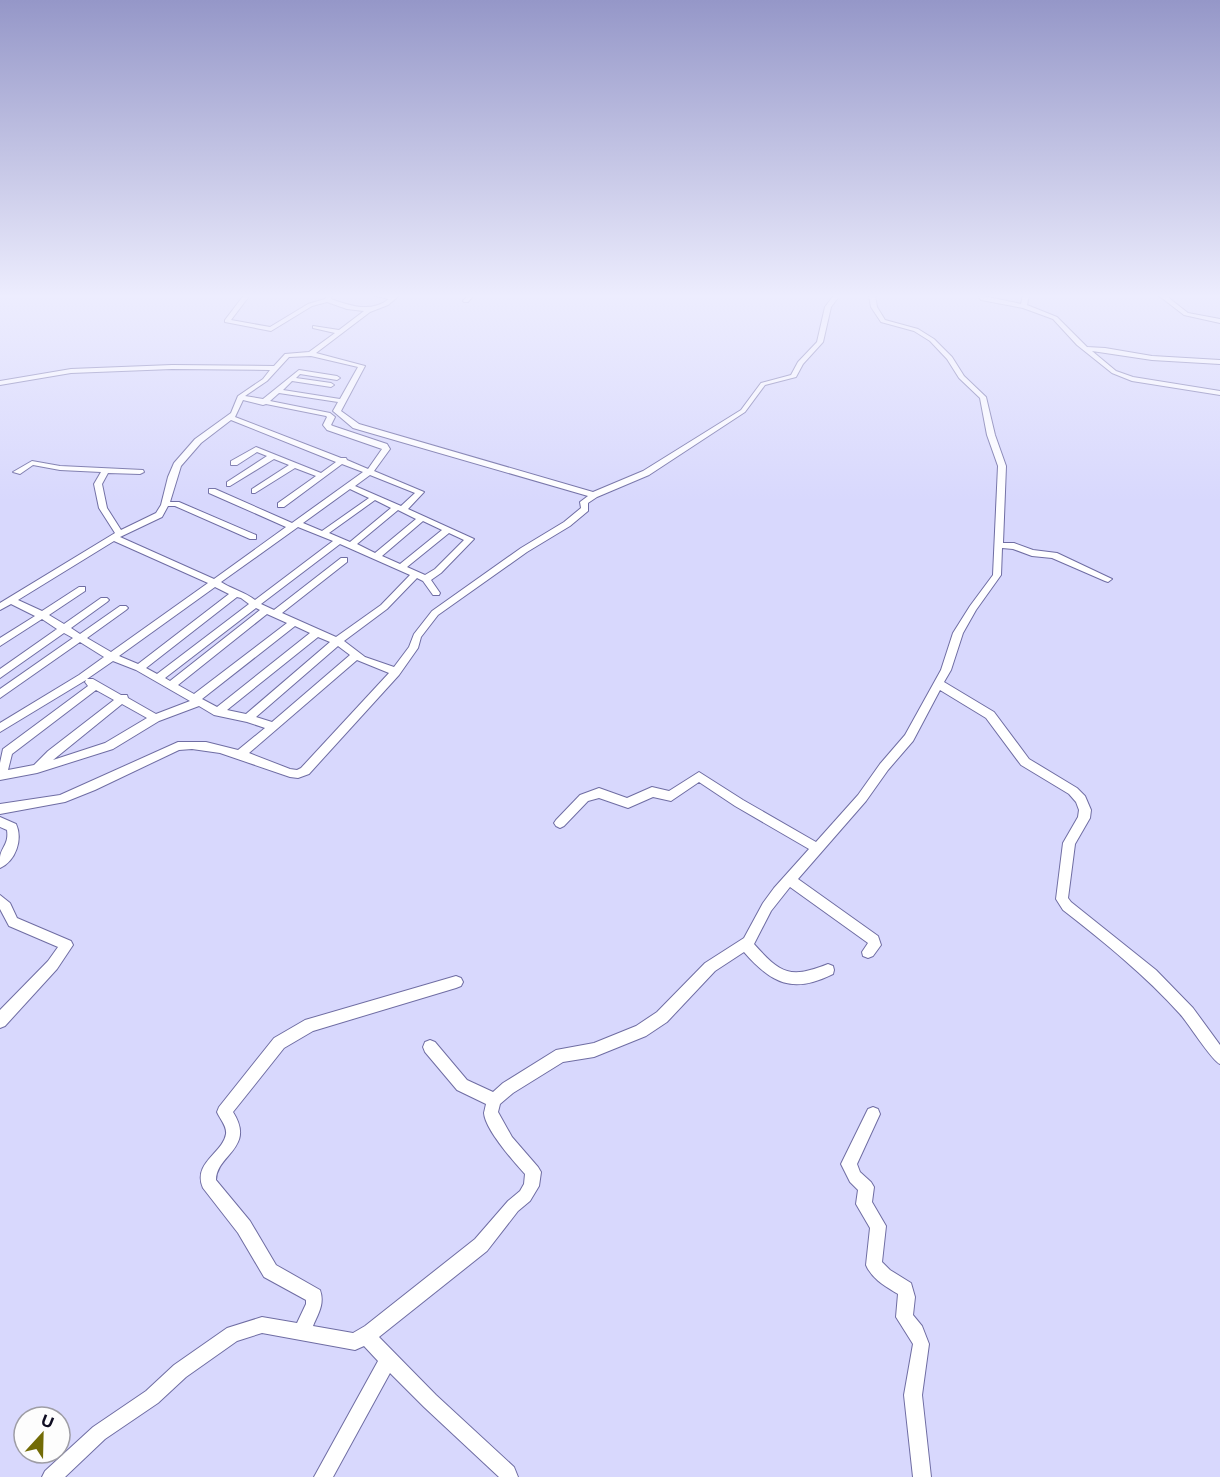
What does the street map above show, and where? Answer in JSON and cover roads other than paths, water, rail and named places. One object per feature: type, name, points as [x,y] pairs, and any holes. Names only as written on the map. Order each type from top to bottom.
[{"type":"street","points":[[0,607],[117,536],[159,515],[166,504],[177,465],[198,441],[230,417],[238,407],[240,398],[265,380],[278,364]]},
{"type":"street","points":[[354,364],[363,366],[337,411],[358,428],[594,495]]},
{"type":"street","points":[[0,809],[61,799],[178,746],[210,745],[290,773],[298,774],[305,771],[396,672],[435,613],[524,550],[567,524],[585,509],[584,502],[594,495],[646,473],[723,424],[743,411],[763,384],[794,376],[800,364]]},
{"type":"street","points":[[51,1477],[99,1433],[152,1397],[180,1371],[233,1334],[262,1326],[349,1342],[366,1336],[481,1245],[513,1206],[525,1196],[531,1186],[533,1172],[507,1142],[491,1113],[494,1100],[508,1088],[561,1055],[594,1050],[641,1030],[662,1017],[710,966],[746,944],[753,936],[767,907],[862,798],[909,738],[939,684],[958,633],[972,608],[997,574],[1002,466],[983,397],[961,377],[953,364]]},
{"type":"street","points":[[1102,364],[1123,376],[1220,393]]},
{"type":"street","points":[[0,383],[70,371],[172,367],[274,368]]},
{"type":"street","points":[[263,403],[299,372],[337,378]]},
{"type":"street","points":[[291,379],[331,385]]},
{"type":"street","points":[[278,391],[343,401]]},
{"type":"street","points":[[0,728],[82,678],[370,471],[386,449],[384,446],[330,428],[327,424],[331,417],[328,414],[240,398]]},
{"type":"street","points":[[230,417],[420,492],[351,545]]},
{"type":"street","points":[[234,463],[256,449],[322,476]]},
{"type":"street","points":[[230,484],[273,456]]},
{"type":"street","points":[[281,505],[343,460]]},
{"type":"street","points":[[17,472],[32,463],[60,468],[140,472]]},
{"type":"street","points":[[255,491],[294,465]]},
{"type":"street","points":[[106,470],[98,484],[103,508],[117,536],[235,594],[247,597],[254,604],[340,644],[362,659],[396,672]]},
{"type":"street","points":[[349,486],[470,539],[470,542],[426,579]]},
{"type":"street","points":[[212,490],[402,567],[426,579],[436,593]]},
{"type":"street","points":[[323,534],[375,497]]},
{"type":"street","points":[[166,504],[176,504],[253,537]]},
{"type":"street","points":[[376,556],[422,518]]},
{"type":"street","points":[[402,567],[448,529]]},
{"type":"street","points":[[157,679],[339,540]]},
{"type":"street","points":[[998,545],[1014,546],[1032,553],[1054,555],[1108,579]]},
{"type":"street","points":[[170,686],[344,560]]},
{"type":"street","points":[[248,718],[384,607],[416,574]]},
{"type":"street","points":[[0,643],[82,590]]},
{"type":"street","points":[[139,668],[235,594]]},
{"type":"street","points":[[0,674],[104,600]]},
{"type":"street","points":[[11,601],[42,615],[110,656],[139,668],[218,712],[248,718],[274,727]]},
{"type":"street","points":[[0,694],[123,608]]},
{"type":"street","points":[[0,775],[37,769],[109,746],[156,718],[196,700],[294,622]]},
{"type":"street","points":[[218,712],[316,633]]},
{"type":"street","points":[[238,756],[357,654]]},
{"type":"street","points":[[82,678],[123,698],[156,718]]},
{"type":"street","points":[[939,684],[990,715],[1025,762],[1073,791],[1081,799],[1085,810],[1084,818],[1069,843],[1062,899],[1067,906],[1140,962],[1179,1003],[1220,1057]]},
{"type":"street","points":[[0,775],[5,765],[7,752],[96,685]]},
{"type":"street","points":[[37,769],[52,754],[123,698]]},
{"type":"street","points":[[560,823],[584,798],[599,793],[628,803],[652,792],[671,796],[697,776],[701,776],[739,803],[818,849]]},
{"type":"street","points":[[0,822],[12,827],[14,831],[11,849],[0,863]]},
{"type":"street","points":[[790,880],[874,940],[876,943],[868,952]]},
{"type":"street","points":[[0,901],[6,907],[13,922],[67,945],[39,980],[14,1002],[0,1021]]},
{"type":"street","points":[[746,944],[760,961],[776,974],[786,978],[810,978],[828,970]]},
{"type":"street","points":[[301,1332],[314,1305],[314,1296],[270,1271],[244,1227],[208,1183],[207,1178],[210,1171],[232,1134],[231,1123],[224,1112],[279,1043],[310,1025],[456,982]]},
{"type":"street","points":[[430,1047],[462,1085],[494,1100]]},
{"type":"street","points":[[873,1114],[849,1164],[855,1177],[866,1187],[864,1204],[878,1226],[874,1265],[884,1276],[905,1289],[907,1297],[904,1317],[916,1332],[921,1344],[913,1395],[922,1477]]},
{"type":"street","points":[[366,1336],[430,1401],[508,1473],[509,1477]]},
{"type":"street","points":[[323,1477],[389,1358]]}]
